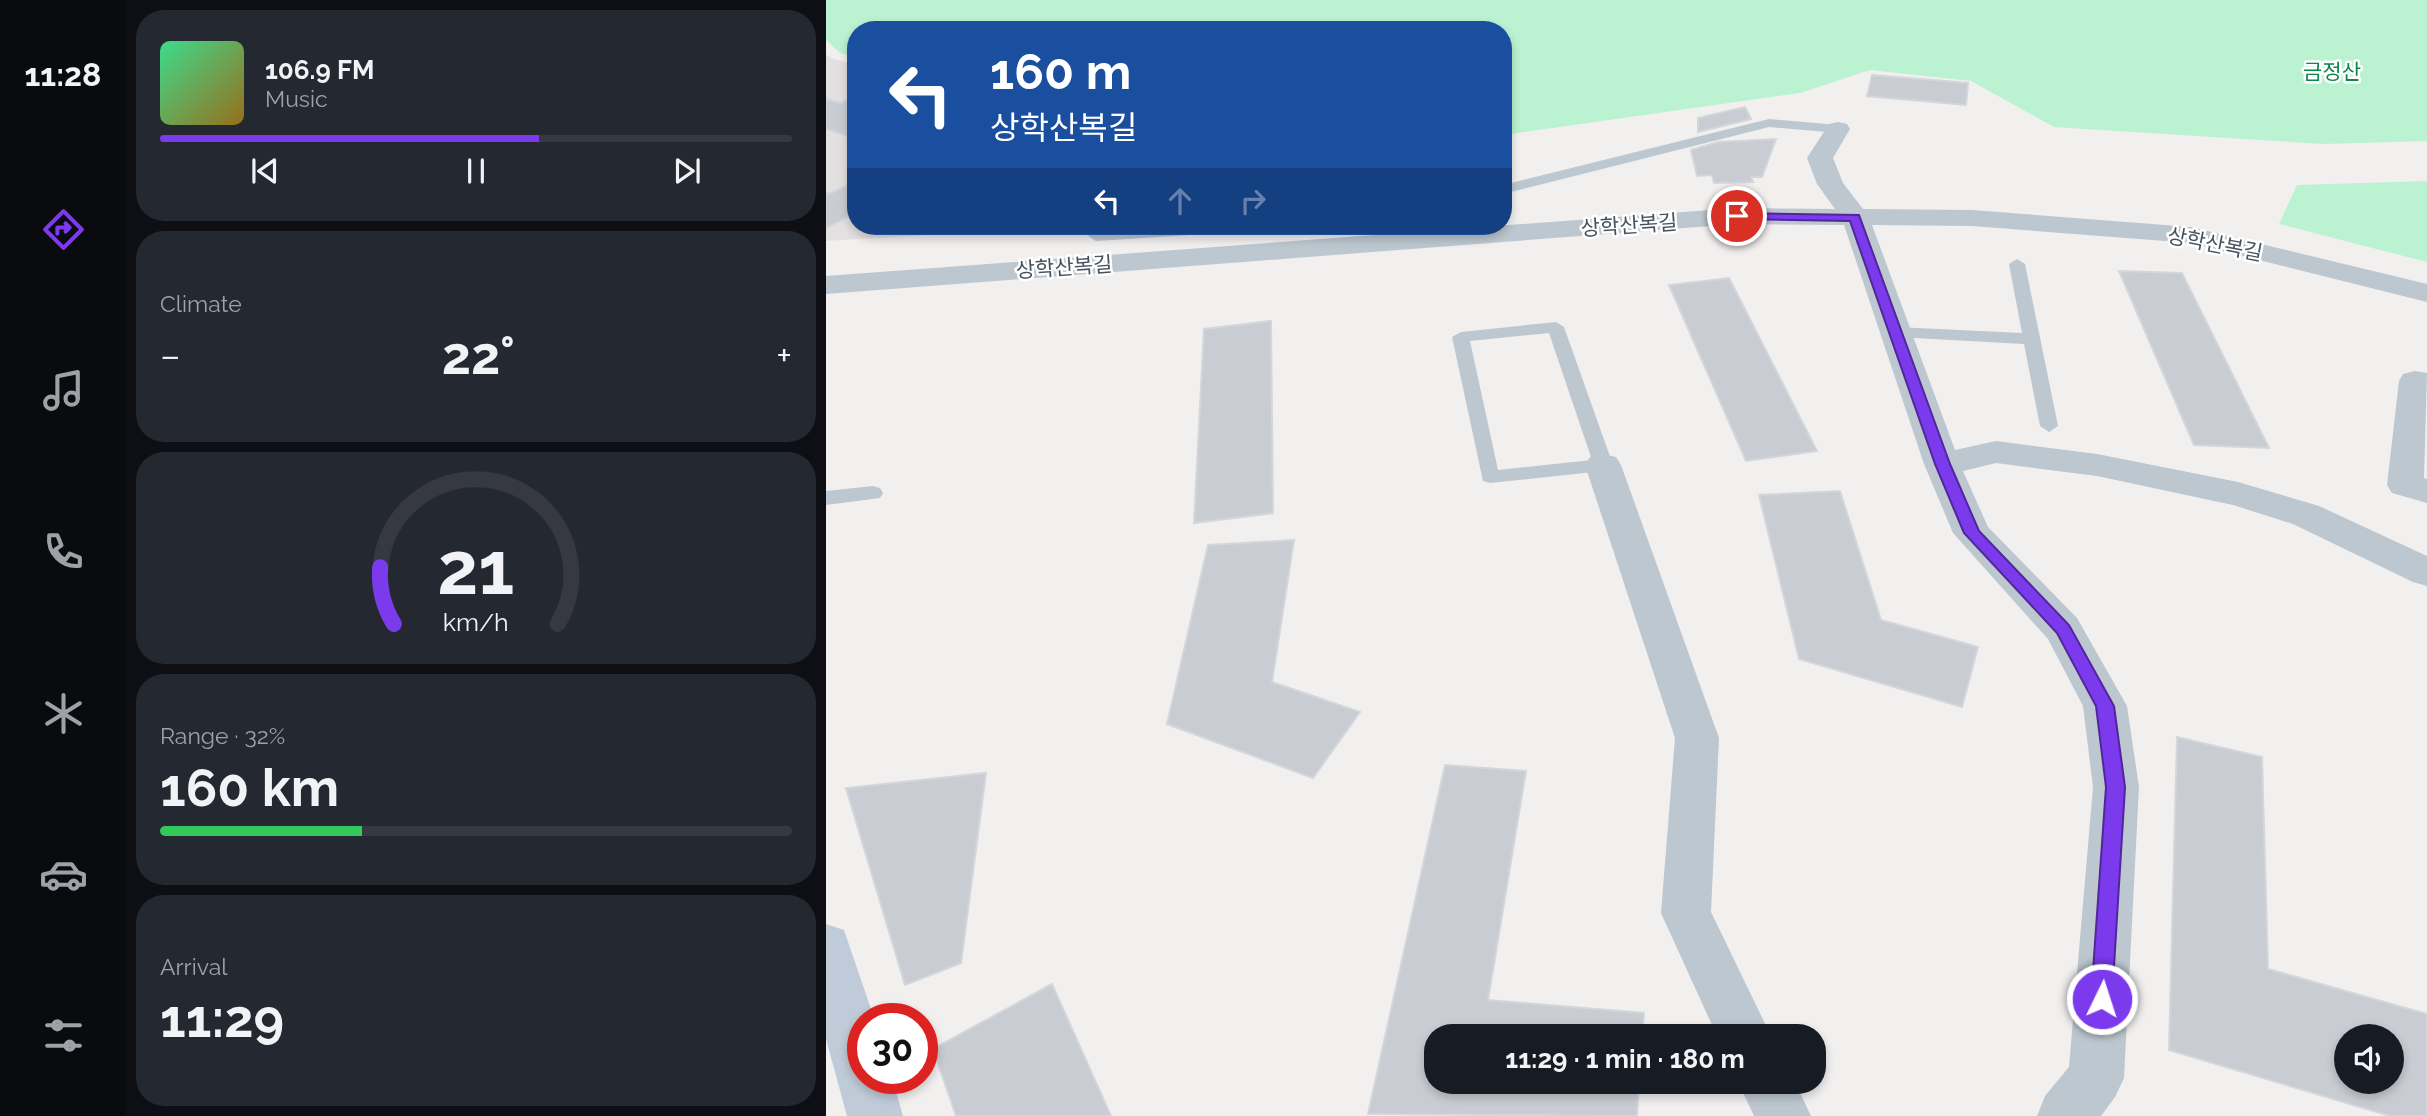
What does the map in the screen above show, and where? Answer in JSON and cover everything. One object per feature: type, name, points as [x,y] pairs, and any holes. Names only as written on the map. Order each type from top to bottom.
[{"type":"main road","points":[[826,947],[847,1020]]},
{"type":"main road","points":[[868,1094],[875,1116]]},
{"type":"street","points":[[1838,129],[1820,158],[1830,184],[1855,217],[1942,464],[1972,533],[2063,629],[2105,706],[2116,787],[2096,1078],[2066,1116]]},
{"type":"street","name":"상학산복길","points":[[1512,233],[1737,216],[1972,218],[2190,235],[2427,293]]},
{"type":"street","name":"상학산복길","points":[[826,285],[1486,235]]},
{"type":"street","points":[[2427,383],[2415,380],[2405,485],[2427,491]]},
{"type":"street","points":[[1942,464],[1996,452],[2097,465],[2238,494],[2306,515],[2427,572]]},
{"type":"street","points":[[1603,465],[1697,738],[1686,913],[1738,1024]]},
{"type":"street","points":[[1772,1094],[1783,1116]]},
{"type":"lane","points":[[1512,188],[1619,158],[1769,123],[1838,129]]},
{"type":"lane","points":[[1096,236],[1112,235]]},
{"type":"lane","points":[[2017,264],[2049,426]]},
{"type":"lane","points":[[1556,327],[1603,465],[1490,477],[1461,337],[1556,327]]},
{"type":"lane","points":[[1896,332],[2033,339]]},
{"type":"lane","points":[[826,498],[873,494]]},
{"type":"shaded area","points":[[826,54],[847,62],[847,235],[931,235],[826,241]]},
{"type":"green space","name":"금정산","points":[[826,0],[2427,0],[2427,141],[2323,144],[2054,127],[1971,81],[1870,70],[1800,93],[1512,134],[1512,21],[847,21],[847,55],[840,53],[826,40]]},
{"type":"green space","points":[[2427,181],[2427,262],[2279,224],[2297,185]]},
{"type":"building","points":[[1872,75],[1968,83],[1966,105],[1867,96]]},
{"type":"building","points":[[826,99],[841,103],[847,100],[847,136],[826,129]]},
{"type":"building","points":[[1745,107],[1751,119],[1698,132],[1698,118]]},
{"type":"building","points":[[1776,139],[1762,177],[1751,177],[1753,182],[1714,183],[1712,175],[1697,176],[1691,150],[1718,142]]},
{"type":"building","points":[[847,185],[847,218],[826,228],[826,193]]},
{"type":"building","points":[[2119,271],[2182,273],[2269,448],[2194,445]]},
{"type":"building","points":[[1729,278],[1817,451],[1746,461],[1669,285]]},
{"type":"building","points":[[1271,321],[1273,513],[1194,523],[1204,329]]},
{"type":"building","points":[[1840,491],[1881,620],[1978,647],[1962,707],[1799,659],[1759,495]]},
{"type":"building","points":[[1294,540],[1272,682],[1360,712],[1313,778],[1167,724],[1208,545]]},
{"type":"building","points":[[2177,737],[2262,757],[2268,969],[2427,1014],[2427,1116],[2390,1116],[2169,1050]]},
{"type":"building","points":[[1445,765],[1526,771],[1488,1000],[1644,1013],[1643,1024],[1424,1024],[1424,1094],[1638,1094],[1637,1116],[1368,1114]]},
{"type":"building","points":[[986,773],[961,963],[905,985],[846,788]]},
{"type":"building","points":[[1052,984],[1111,1116],[956,1116],[938,1064],[938,1046]]},
{"type":"route","points":[[1737,216],[1855,217],[1942,464],[1972,533],[2063,629],[2105,706],[2116,787],[2102,999]]}]
